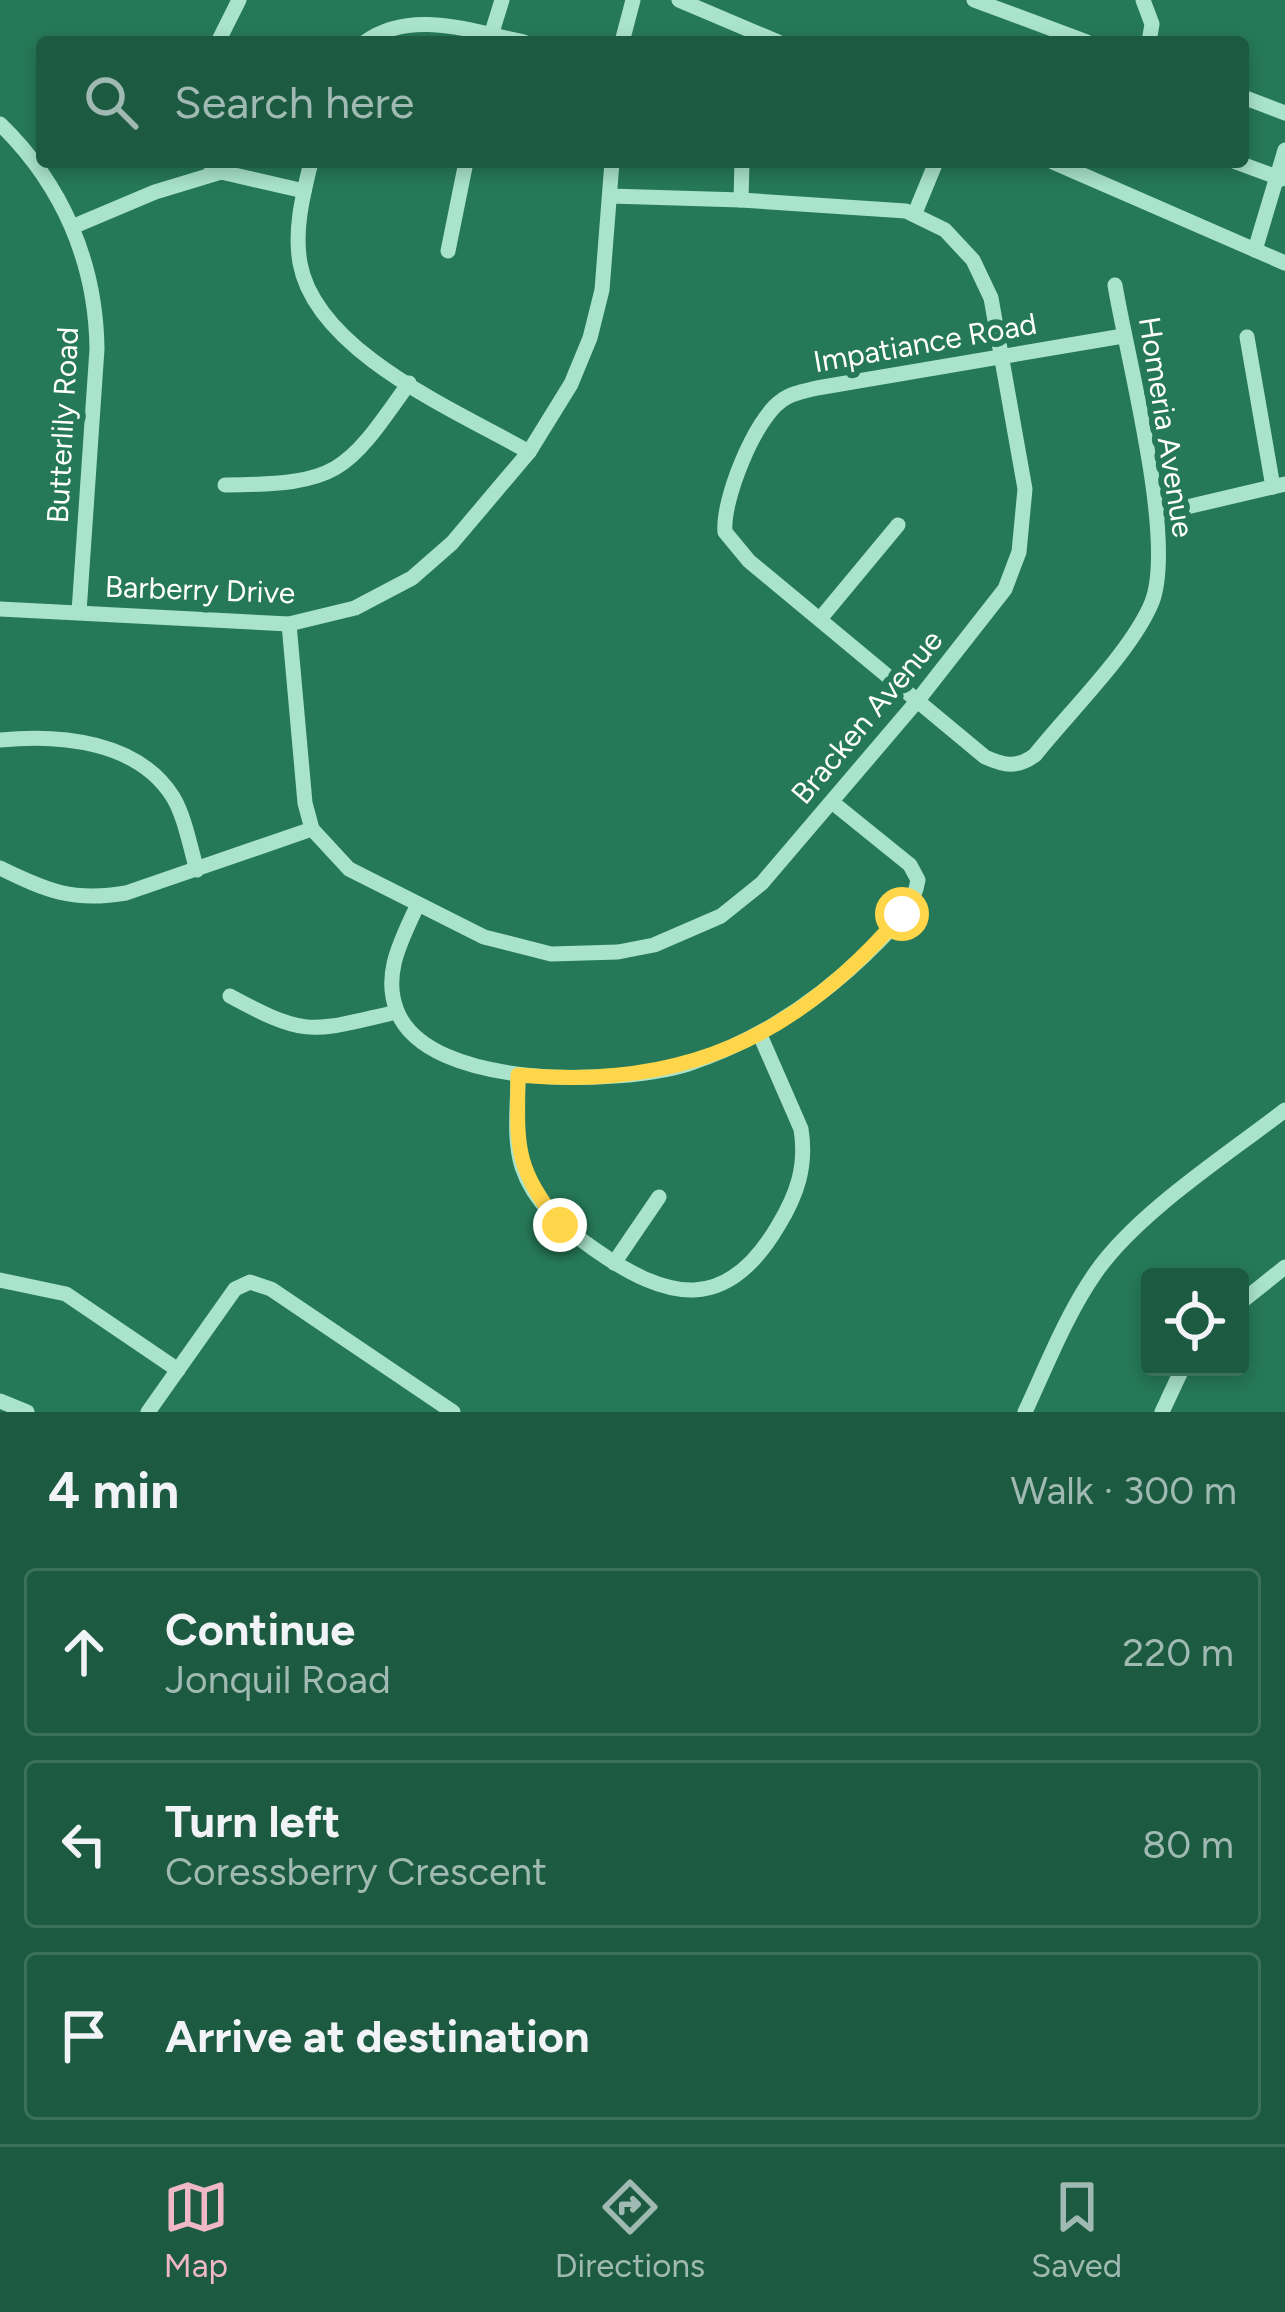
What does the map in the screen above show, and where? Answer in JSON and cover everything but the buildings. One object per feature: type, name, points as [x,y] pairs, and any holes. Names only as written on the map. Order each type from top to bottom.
[{"type":"street","points":[[221,36],[239,0]]},
{"type":"street","points":[[491,36],[502,0]]},
{"type":"street","points":[[624,36],[633,0]]},
{"type":"street","points":[[679,0],[761,36]]},
{"type":"street","points":[[974,0],[1071,36]]},
{"type":"street","points":[[1143,0],[1152,24],[1150,36]]},
{"type":"street","points":[[376,36],[412,24],[438,24],[480,36]]},
{"type":"street","points":[[1249,99],[1285,113]]},
{"type":"street","name":"Butterlily Road","points":[[0,124],[36,168]]},
{"type":"street","points":[[1255,250],[1281,179],[1285,150]]},
{"type":"street","points":[[1249,167],[1281,179]]},
{"type":"street","name":"Butterlily Road","points":[[36,168],[73,226],[89,278],[97,349],[79,612]]},
{"type":"street","points":[[73,226],[212,168]]},
{"type":"street","points":[[218,168],[304,191]]},
{"type":"street","points":[[310,168],[298,244],[303,277],[315,304],[349,341],[409,383],[530,452]]},
{"type":"street","points":[[448,251],[465,168]]},
{"type":"street","name":"Barberry Drive","points":[[0,609],[290,624],[355,608],[412,578],[452,543],[530,452],[559,407],[590,338],[602,290],[612,168]]},
{"type":"street","points":[[741,200],[742,168]]},
{"type":"street","points":[[610,196],[915,213],[934,168]]},
{"type":"street","points":[[1067,168],[1285,263]]},
{"type":"street","name":"Bracken Avenue","points":[[312,829],[349,869],[417,906],[484,937],[551,954],[618,952],[654,945],[694,930],[746,898],[918,700],[1005,589],[1019,552],[1025,488],[982,273],[945,230],[915,213]]},
{"type":"street","name":"Homeria Avenue","points":[[918,700],[985,757],[1002,765],[1022,764],[1117,655],[1150,605],[1158,580],[1157,514],[1115,285]]},
{"type":"street","name":"Impatiance Road","points":[[918,700],[749,560],[724,532],[728,501],[765,416],[779,401],[817,388],[1124,336]]},
{"type":"street","points":[[1157,514],[1279,486],[1247,337]]},
{"type":"street","points":[[225,485],[289,484],[329,473],[367,443],[409,383]]},
{"type":"street","points":[[820,620],[898,524]]},
{"type":"street","points":[[0,868],[76,898],[126,893],[312,829],[305,803],[290,624]]},
{"type":"street","points":[[0,740],[85,744],[122,752],[158,778],[175,800],[197,869]]},
{"type":"street","points":[[417,906],[392,972],[397,1012],[431,1046],[465,1063],[518,1075],[627,1077],[683,1065],[760,1035],[834,985],[877,944],[917,888],[910,865],[832,802]]},
{"type":"street","points":[[230,996],[304,1030],[397,1012]]},
{"type":"street","points":[[518,1075],[518,1142],[532,1188],[560,1225],[614,1263],[668,1290],[700,1289],[741,1273],[768,1243],[799,1185],[804,1146],[797,1114],[760,1035]]},
{"type":"street","points":[[1025,1412],[1099,1268],[1139,1226],[1285,1110]]},
{"type":"street","points":[[614,1263],[659,1197]]},
{"type":"street","points":[[1249,1296],[1285,1267]]},
{"type":"street","points":[[0,1280],[66,1294],[178,1370]]},
{"type":"street","points":[[148,1412],[235,1289],[250,1282],[271,1289],[453,1412]]},
{"type":"street","points":[[1162,1412],[1180,1376]]},
{"type":"street","points":[[0,1401],[27,1412]]},
{"type":"route","points":[[560,1225],[522,1166],[518,1075],[627,1077],[683,1065],[760,1035],[834,985],[902,914]]}]
